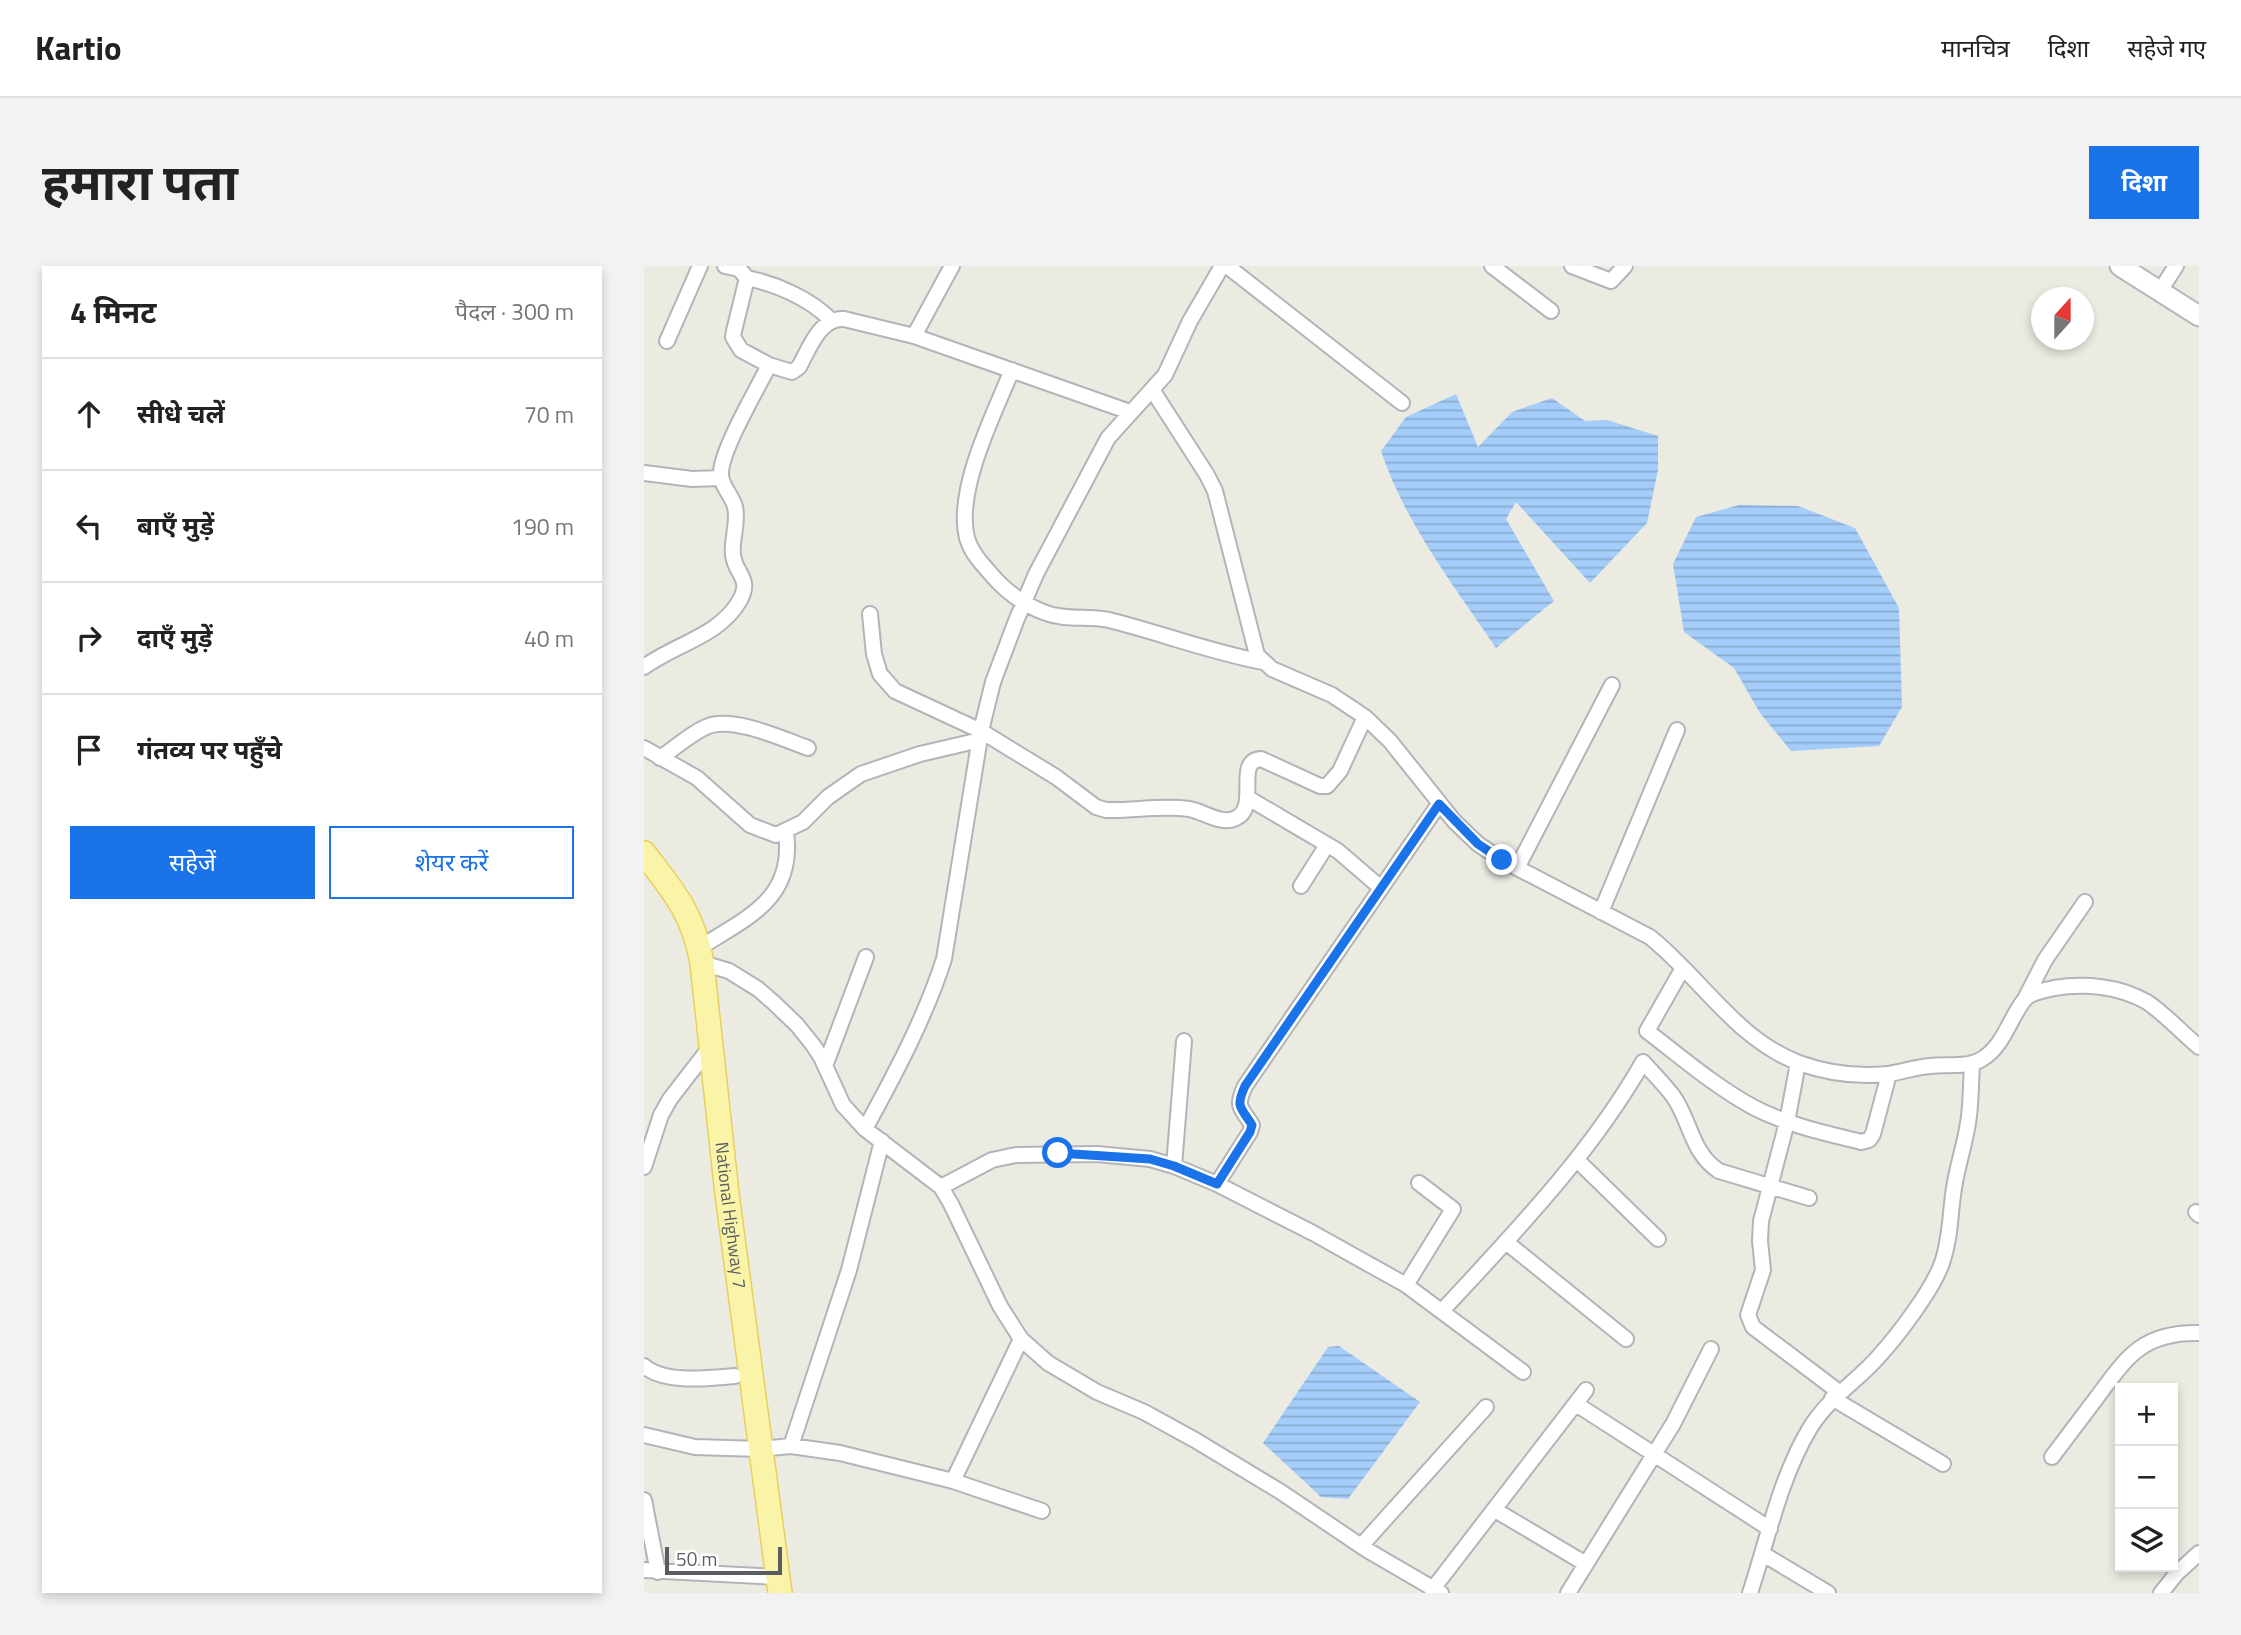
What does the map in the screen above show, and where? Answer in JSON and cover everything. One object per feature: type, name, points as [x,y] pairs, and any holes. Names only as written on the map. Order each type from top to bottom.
[{"type":"main road","points":[[2120,266],[2199,316]]},
{"type":"main road","name":"National Highway 7","points":[[644,853],[683,907],[694,928],[700,956],[727,1194],[779,1585]]},
{"type":"street","points":[[667,341],[700,266]]},
{"type":"street","points":[[914,336],[953,266]]},
{"type":"street","points":[[865,1129],[894,1075],[937,982],[944,959],[981,736],[993,682],[1024,602],[1108,438],[1165,375],[1190,321],[1225,266],[1402,403]]},
{"type":"street","points":[[1492,266],[1511,271],[1551,311]]},
{"type":"street","points":[[1572,266],[1611,281],[1625,266]]},
{"type":"street","points":[[2160,291],[2176,266]]},
{"type":"street","points":[[831,320],[811,303],[741,270],[733,337],[741,350],[769,365],[792,372],[799,367],[819,332],[831,320],[844,319],[914,336],[1130,412]]},
{"type":"street","points":[[644,667],[712,629],[741,599],[745,586],[744,576],[734,561],[733,554],[736,510],[721,478],[723,462],[732,439],[769,365]]},
{"type":"street","points":[[1012,370],[971,474],[965,526],[967,540],[977,558],[1009,593],[1046,613],[1064,618],[1108,620],[1234,657],[1263,662]]},
{"type":"street","points":[[1153,391],[1215,491],[1258,655],[1263,662],[1272,669],[1332,695],[1365,717],[1397,750],[1439,804],[1478,844],[1517,868],[1650,937],[1731,1018],[1769,1048],[1798,1063],[1828,1071],[1889,1074],[1928,1066],[1982,1060],[1991,1052],[2026,997],[2045,960],[2085,901]]},
{"type":"street","points":[[644,473],[684,479],[721,478]]},
{"type":"street","points":[[870,614],[874,654],[880,674],[895,691],[1056,777],[1096,807],[1106,810],[1173,807],[1192,809],[1231,820],[1244,812],[1248,798],[1247,772],[1250,763],[1261,759],[1320,786],[1327,786],[1340,771],[1365,717]]},
{"type":"street","points":[[1517,868],[1612,685]]},
{"type":"street","points":[[660,758],[706,726],[718,724],[742,726],[808,748]]},
{"type":"street","points":[[1601,912],[1677,730]]},
{"type":"street","points":[[644,748],[711,789],[750,825],[776,835],[803,822],[828,797],[861,774],[981,736]]},
{"type":"street","points":[[1248,798],[1327,845],[1358,866],[1381,888]]},
{"type":"street","points":[[1217,1184],[1252,1125],[1240,1109],[1238,1100],[1245,1086],[1439,804]]},
{"type":"street","points":[[786,832],[788,862],[782,879],[767,903],[700,956],[758,989],[797,1025],[813,1045],[843,1105],[865,1129],[941,1187],[999,1306],[1021,1339],[1048,1363],[1097,1392],[1144,1412],[1195,1440],[1437,1591],[1586,1390]]},
{"type":"street","points":[[1301,886],[1327,845]]},
{"type":"street","points":[[825,1066],[866,957]]},
{"type":"street","points":[[1683,968],[1647,1031],[1752,1107],[1787,1122],[1861,1142],[1869,1140],[1873,1134],[1889,1074]]},
{"type":"street","points":[[2026,997],[2043,990],[2076,985],[2116,989],[2147,1003],[2199,1047]]},
{"type":"street","points":[[1174,1166],[1184,1041]]},
{"type":"street","points":[[644,1167],[661,1115],[711,1046]]},
{"type":"street","points":[[1442,1311],[1577,1160],[1625,1093],[1643,1062],[1674,1098],[1700,1155],[1708,1164],[1719,1171],[1809,1198]]},
{"type":"street","points":[[1798,1063],[1787,1122],[1761,1221],[1763,1270],[1748,1315],[1749,1321],[1836,1395],[1943,1464]]},
{"type":"street","points":[[1750,1593],[1793,1464],[1810,1429],[1836,1395],[1880,1356],[1924,1295],[1941,1266],[1948,1242],[1953,1193],[1969,1117],[1972,1063]]},
{"type":"street","points":[[791,1446],[849,1270],[882,1141]]},
{"type":"street","points":[[941,1187],[992,1160],[1016,1155],[1097,1154],[1150,1159],[1174,1166],[1217,1184],[1406,1285],[1523,1372]]},
{"type":"street","points":[[1577,1160],[1658,1239]]},
{"type":"street","points":[[1406,1285],[1453,1209],[1419,1183]]},
{"type":"street","points":[[1506,1242],[1626,1339]]},
{"type":"street","points":[[2052,1457],[2125,1360],[2142,1346],[2159,1338],[2178,1333],[2199,1333]]},
{"type":"street","points":[[953,1481],[1021,1339]]},
{"type":"street","points":[[1568,1593],[1673,1424],[1711,1349]]},
{"type":"street","points":[[644,1366],[652,1373],[693,1379],[735,1376]]},
{"type":"street","points":[[1576,1404],[1770,1529]]},
{"type":"street","points":[[1361,1546],[1486,1407]]},
{"type":"street","points":[[644,1435],[695,1447],[760,1449],[791,1446],[840,1453],[953,1481],[1042,1510]]},
{"type":"street","points":[[644,1500],[651,1571],[779,1585]]},
{"type":"street","points":[[1495,1510],[1586,1564]]},
{"type":"street","points":[[2161,1593],[2177,1573],[2199,1553]]},
{"type":"street","points":[[1763,1554],[1828,1593]]},
{"type":"water","points":[[1456,394],[1478,447],[1512,412],[1552,398],[1585,421],[1607,420],[1658,436],[1658,470],[1647,523],[1590,583],[1516,502],[1506,519],[1554,601],[1496,648],[1417,529],[1391,478],[1381,451],[1406,417]]},
{"type":"water","points":[[1739,505],[1798,506],[1855,528],[1899,608],[1902,707],[1879,746],[1791,751],[1760,713],[1734,668],[1684,632],[1673,564],[1696,517]]},
{"type":"water","points":[[1339,1346],[1420,1402],[1348,1499],[1321,1497],[1263,1443],[1328,1347]]},
{"type":"route","points":[[1058,1153],[1150,1159],[1217,1184],[1250,1132],[1252,1125],[1240,1109],[1238,1100],[1245,1086],[1439,804],[1478,844],[1502,860]]}]
